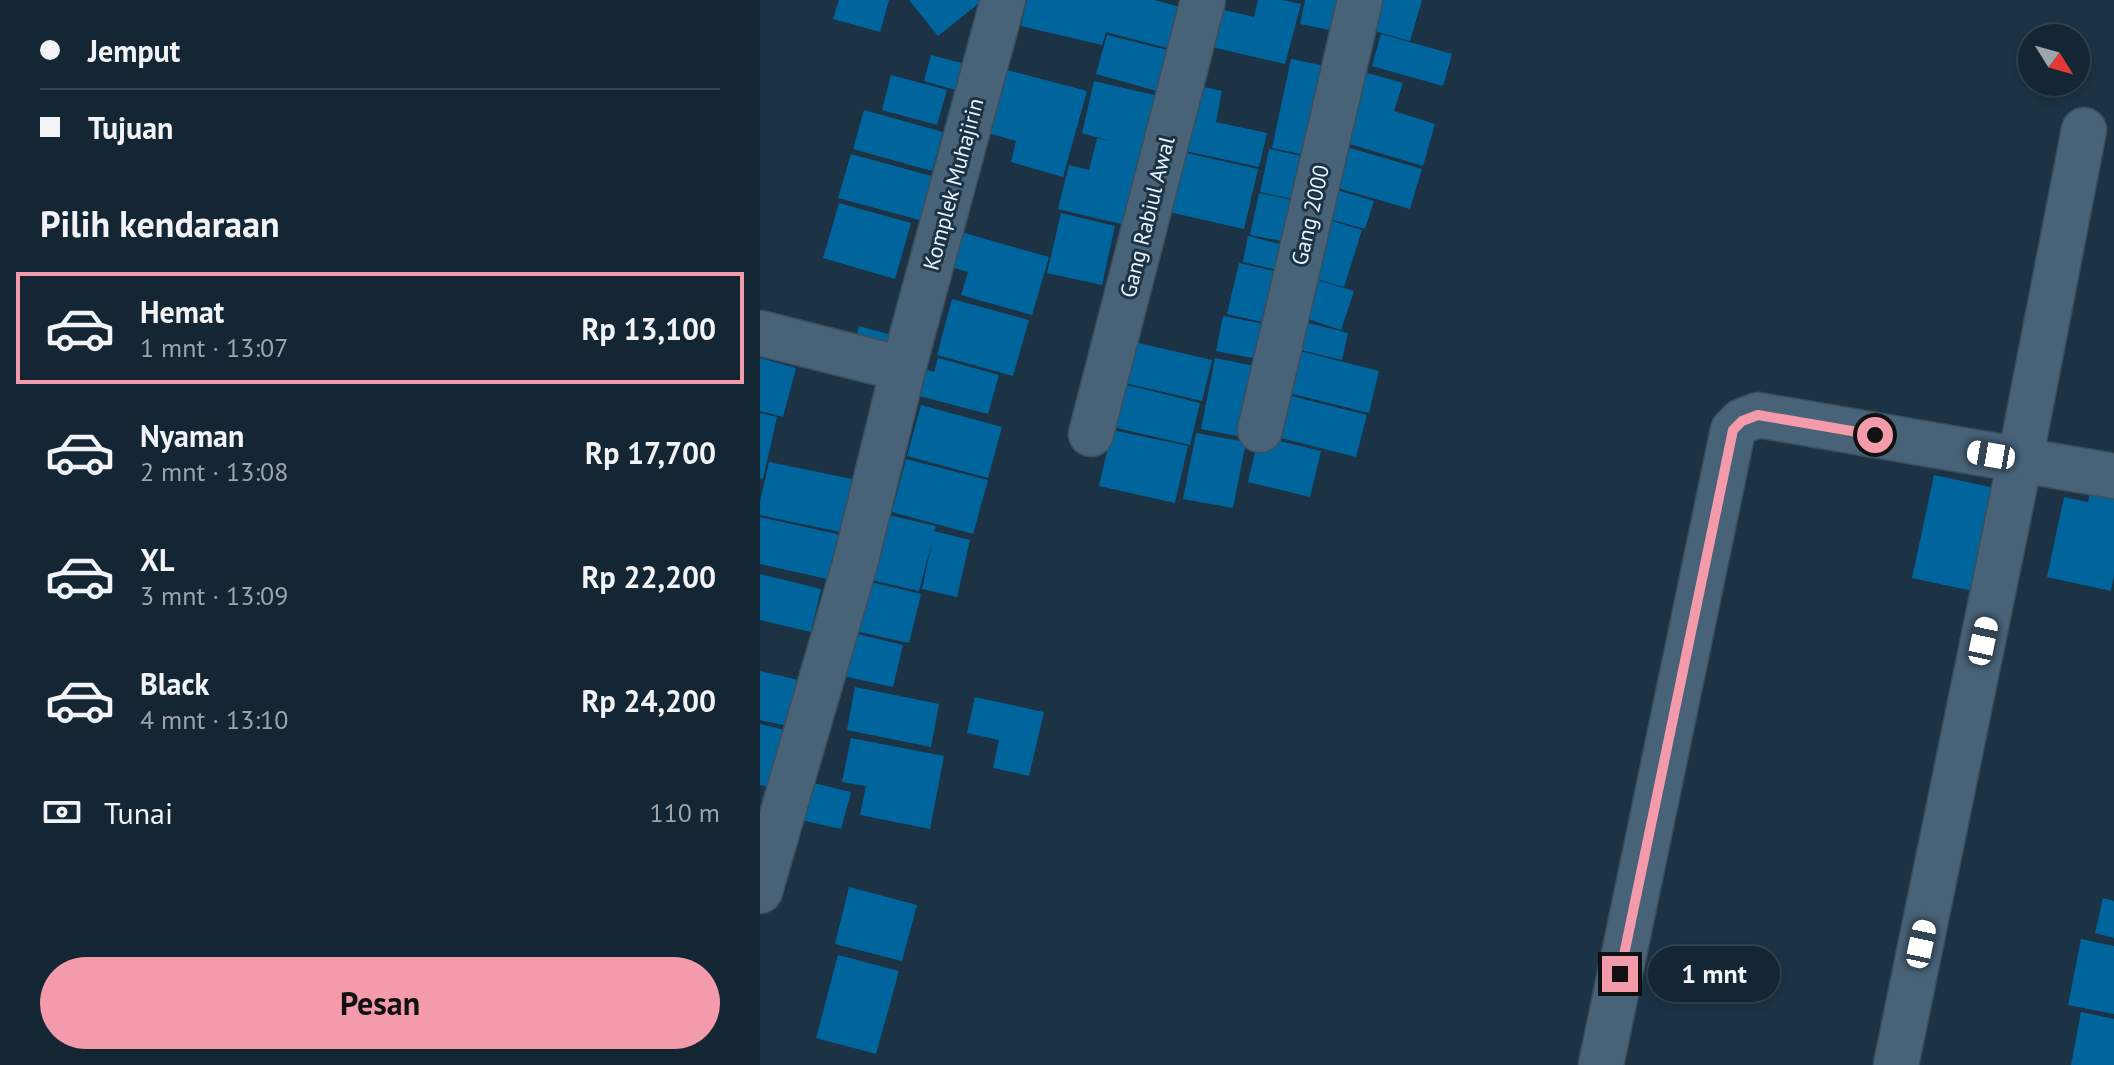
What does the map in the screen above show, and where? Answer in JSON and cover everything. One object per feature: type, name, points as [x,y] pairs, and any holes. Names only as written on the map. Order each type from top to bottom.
[{"type":"street","name":"Komplek Muhajirin","points":[[760,891],[856,560],[903,369],[1003,0]]},
{"type":"street","name":"Gang Rabiul Awal","points":[[1091,434],[1203,0]]},
{"type":"street","name":"Gang 2000","points":[[1260,430],[1360,0]]},
{"type":"street","points":[[1896,1065],[2084,130]]},
{"type":"street","points":[[760,333],[903,369]]},
{"type":"street","points":[[1601,1065],[1733,430],[1742,421],[1758,415],[2114,476]]},
{"type":"building","points":[[839,0],[889,0],[880,32],[833,19]]},
{"type":"building","points":[[909,0],[983,0],[938,36]]},
{"type":"building","points":[[1027,0],[1154,0],[1191,10],[1179,51],[1106,32],[1102,45],[1021,26]]},
{"type":"building","points":[[1258,0],[1301,4],[1285,64],[1207,46],[1216,8],[1254,17]]},
{"type":"building","points":[[1305,0],[1352,0],[1345,33],[1300,24]]},
{"type":"building","points":[[1373,0],[1422,0],[1410,41],[1364,28]]},
{"type":"building","points":[[1381,34],[1452,54],[1443,86],[1372,66]]},
{"type":"building","points":[[1107,35],[1175,52],[1164,93],[1096,74]]},
{"type":"building","points":[[931,55],[969,65],[962,92],[924,81]]},
{"type":"building","points":[[1291,59],[1335,68],[1315,157],[1272,148]]},
{"type":"building","points":[[1007,70],[1087,91],[1063,177],[1011,162],[1016,141],[988,133]]},
{"type":"building","points":[[1364,72],[1403,83],[1394,111],[1435,124],[1423,166],[1343,142]]},
{"type":"building","points":[[891,75],[947,90],[937,125],[882,110]]},
{"type":"building","points":[[1094,81],[1171,99],[1145,182],[1130,178],[1144,183],[1134,227],[1058,209],[1069,165],[1089,170],[1097,138],[1114,142],[1082,133]]},
{"type":"building","points":[[1195,85],[1222,91],[1216,122],[1267,133],[1259,167],[1181,150]]},
{"type":"building","points":[[864,110],[943,132],[932,171],[853,149]]},
{"type":"building","points":[[1336,144],[1422,169],[1410,209],[1324,184]]},
{"type":"building","points":[[1269,149],[1316,159],[1307,202],[1260,192]]},
{"type":"building","points":[[1182,152],[1258,169],[1244,229],[1169,212]]},
{"type":"building","points":[[851,154],[939,178],[927,222],[838,198]]},
{"type":"building","points":[[1323,186],[1374,201],[1365,229],[1315,215]]},
{"type":"building","points":[[1259,193],[1306,203],[1298,244],[1250,235]]},
{"type":"building","points":[[839,203],[911,223],[895,279],[823,258]]},
{"type":"building","points":[[1061,213],[1115,226],[1102,285],[1047,273]]},
{"type":"building","points":[[1322,218],[1362,230],[1344,287],[1304,275]]},
{"type":"building","points":[[961,232],[1049,257],[1032,315],[961,295],[968,272],[951,267]]},
{"type":"building","points":[[1248,236],[1292,247],[1286,272],[1243,262]]},
{"type":"building","points":[[1239,263],[1283,273],[1271,324],[1227,314]]},
{"type":"building","points":[[1301,275],[1354,291],[1341,330],[1290,313]]},
{"type":"building","points":[[952,299],[1029,320],[1013,376],[937,355]]},
{"type":"building","points":[[1223,316],[1275,326],[1268,361],[1216,351]]},
{"type":"building","points":[[1292,319],[1348,333],[1342,360],[1285,346]]},
{"type":"building","points":[[859,326],[891,335],[883,361],[852,352]]},
{"type":"building","points":[[1134,342],[1212,360],[1202,401],[1125,383]]},
{"type":"building","points":[[1292,349],[1379,371],[1369,413],[1281,391]]},
{"type":"building","points":[[760,358],[796,368],[783,417],[760,411]]},
{"type":"building","points":[[938,358],[999,375],[988,414],[912,394],[920,367],[934,372]]},
{"type":"building","points":[[1215,358],[1265,368],[1252,439],[1201,429]]},
{"type":"building","points":[[1123,384],[1200,403],[1190,445],[1113,427]]},
{"type":"building","points":[[1279,393],[1367,415],[1356,457],[1269,435]]},
{"type":"building","points":[[921,405],[1002,427],[988,478],[907,456]]},
{"type":"building","points":[[760,413],[777,417],[763,479],[760,478]]},
{"type":"building","points":[[1112,430],[1188,446],[1175,503],[1099,486]]},
{"type":"building","points":[[1196,433],[1246,442],[1233,508],[1183,499]]},
{"type":"building","points":[[1259,436],[1321,451],[1310,497],[1248,482]]},
{"type":"building","points":[[906,459],[988,480],[973,534],[892,512]]},
{"type":"building","points":[[769,462],[857,480],[845,533],[760,515]]},
{"type":"building","points":[[1934,475],[2000,489],[1977,592],[1912,578]]},
{"type":"building","points":[[2091,490],[2114,496],[2114,575],[2111,591],[2047,577],[2064,497],[2088,502]]},
{"type":"building","points":[[879,513],[936,526],[934,531],[970,540],[957,597],[922,589],[932,542],[919,591],[863,578]]},
{"type":"building","points":[[760,517],[841,535],[832,580],[760,564]]},
{"type":"building","points":[[760,574],[821,589],[811,632],[760,620]]},
{"type":"building","points":[[862,580],[921,594],[909,643],[851,630]]},
{"type":"building","points":[[849,632],[903,645],[893,687],[838,675]]},
{"type":"building","points":[[760,671],[803,681],[793,727],[760,720]]},
{"type":"building","points":[[855,687],[939,704],[931,747],[847,730]]},
{"type":"building","points":[[975,697],[1044,712],[1029,776],[993,768],[999,740],[967,733]]},
{"type":"building","points":[[760,724],[790,731],[776,789],[760,785]]},
{"type":"building","points":[[851,738],[944,756],[930,829],[860,815],[866,786],[842,782]]},
{"type":"building","points":[[809,782],[851,792],[841,829],[801,820]]},
{"type":"building","points":[[849,887],[917,905],[902,961],[835,944]]},
{"type":"building","points":[[2103,898],[2114,901],[2114,938],[2095,933]]},
{"type":"building","points":[[2081,939],[2114,946],[2114,1014],[2068,1005]]},
{"type":"building","points":[[838,955],[899,971],[876,1054],[816,1038]]},
{"type":"building","points":[[2081,1012],[2114,1019],[2114,1065],[2071,1065]]},
{"type":"route","points":[[1620,974],[1733,430],[1742,421],[1758,415],[1875,435]]}]
